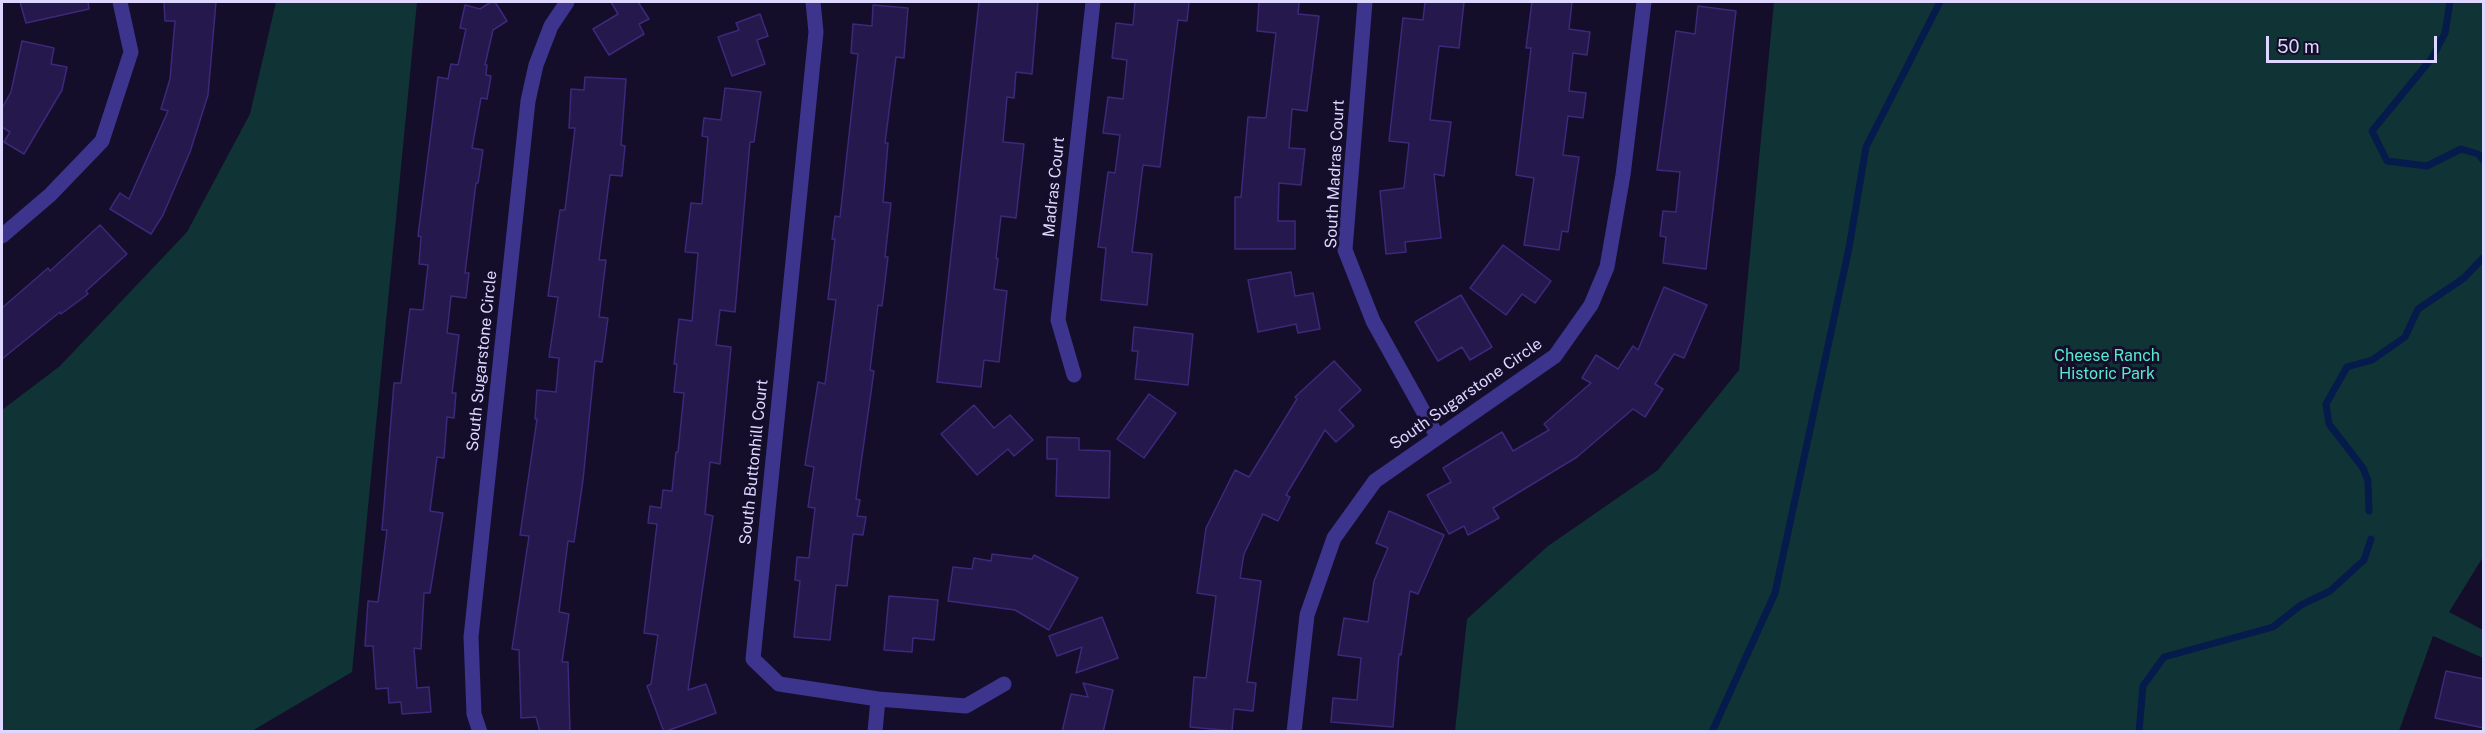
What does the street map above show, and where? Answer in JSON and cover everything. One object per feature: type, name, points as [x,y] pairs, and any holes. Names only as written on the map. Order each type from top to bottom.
[{"type":"street","points":[[2,236],[50,195],[102,141],[131,52],[120,2]]},
{"type":"street","name":"South Sugarstone Circle","points":[[480,732],[474,714],[471,637],[528,101],[536,65],[551,26],[567,2]]},
{"type":"street","name":"South Buttonhill Court","points":[[813,2],[816,32],[753,659],[779,684],[878,699],[966,706],[1004,684]]},
{"type":"street","name":"Madras Court","points":[[1074,375],[1058,320],[1093,2]]},
{"type":"street","name":"South Madras Court","points":[[1365,2],[1345,250],[1373,321],[1437,436]]},
{"type":"street","name":"South Sugarstone Circle","points":[[1294,732],[1307,615],[1334,538],[1375,481],[1555,356],[1591,305],[1609,256],[1623,175],[1644,2]]},
{"type":"street","points":[[875,732],[878,699]]},
{"type":"green space","points":[[276,2],[417,2],[352,672],[252,731],[2,731],[2,410],[60,366],[187,232],[250,114]]},
{"type":"green space","name":"Cheese Ranch Historic Park","points":[[1774,2],[2483,2],[2483,557],[2449,612],[2483,630],[2483,658],[2433,636],[2399,731],[1455,731],[1467,619],[1548,546],[1658,470],[1739,370]]},
{"type":"building","points":[[20,2],[88,2],[89,9],[26,23]]},
{"type":"building","points":[[164,2],[216,2],[208,95],[190,152],[163,215],[151,234],[110,209],[120,193],[129,199],[168,111],[161,109],[170,79],[175,21],[165,21]]},
{"type":"building","points":[[495,2],[507,21],[493,30],[485,65],[487,65],[486,75],[491,76],[487,99],[481,98],[472,148],[483,150],[478,183],[476,183],[465,273],[469,273],[466,298],[451,296],[447,333],[459,335],[452,393],[456,393],[454,418],[447,417],[444,458],[437,457],[430,511],[443,513],[430,593],[424,593],[421,649],[414,648],[417,688],[429,687],[431,712],[402,714],[401,702],[389,703],[388,688],[376,689],[373,646],[365,646],[368,601],[378,602],[387,530],[382,530],[394,383],[401,383],[410,309],[423,310],[428,265],[419,264],[421,237],[418,236],[438,77],[448,79],[451,64],[458,65],[466,29],[460,28],[465,5],[480,9]]},
{"type":"building","points":[[611,2],[638,2],[649,19],[639,24],[644,34],[609,55],[593,29],[618,14]]},
{"type":"building","points":[[979,2],[1038,2],[1032,74],[1016,72],[1014,98],[1007,97],[1003,142],[1024,144],[1016,218],[1001,216],[996,258],[998,259],[994,289],[1007,291],[999,362],[984,360],[981,387],[937,382]]},
{"type":"building","points":[[1135,2],[1189,2],[1187,21],[1178,20],[1160,167],[1143,165],[1132,252],[1152,254],[1147,305],[1101,300],[1106,248],[1098,247],[1108,172],[1115,173],[1120,135],[1103,133],[1108,97],[1123,99],[1127,60],[1112,58],[1116,23],[1133,25]]},
{"type":"building","points":[[1259,2],[1299,2],[1298,14],[1319,16],[1307,111],[1292,109],[1289,148],[1305,149],[1301,185],[1279,183],[1278,221],[1295,221],[1295,249],[1235,249],[1235,197],[1241,197],[1248,117],[1266,118],[1276,33],[1257,31]]},
{"type":"building","points":[[1425,2],[1464,2],[1459,48],[1439,46],[1430,120],[1451,122],[1444,176],[1434,174],[1441,238],[1405,242],[1406,252],[1386,254],[1380,191],[1404,188],[1409,143],[1389,141],[1403,18],[1423,20]]},
{"type":"building","points":[[1532,2],[1572,2],[1569,29],[1590,32],[1587,55],[1573,53],[1569,91],[1586,93],[1583,118],[1568,116],[1563,155],[1579,157],[1568,232],[1562,231],[1559,250],[1524,245],[1534,178],[1516,175],[1531,48],[1526,48]]},
{"type":"building","points":[[873,5],[908,8],[904,58],[896,57],[885,143],[888,143],[883,202],[891,203],[885,257],[888,257],[882,306],[878,305],[870,370],[874,371],[856,499],[860,500],[857,516],[866,517],[863,535],[853,534],[847,586],[836,585],[830,640],[794,637],[800,581],[795,580],[797,557],[809,558],[815,508],[808,507],[814,467],[805,465],[818,382],[825,384],[836,300],[828,299],[835,239],[832,239],[835,216],[840,217],[858,54],[851,53],[853,24],[872,26]]},
{"type":"building","points":[[1698,6],[1736,11],[1706,269],[1663,263],[1666,237],[1660,236],[1663,211],[1676,212],[1680,172],[1657,170],[1676,31],[1695,34]]},
{"type":"building","points":[[760,14],[768,36],[757,40],[765,64],[732,76],[718,37],[739,30],[736,23]]},
{"type":"building","points":[[22,41],[54,48],[51,64],[67,67],[62,90],[24,154],[4,142],[10,132],[2,127],[2,108],[11,92]]},
{"type":"building","points":[[585,77],[626,79],[621,145],[625,146],[622,176],[610,175],[599,260],[606,260],[599,317],[608,318],[602,362],[595,361],[583,480],[574,542],[568,541],[559,612],[569,614],[562,662],[568,662],[570,732],[540,732],[536,717],[521,718],[519,650],[512,649],[529,536],[520,535],[537,419],[535,419],[537,390],[556,392],[559,358],[549,357],[558,297],[548,296],[560,210],[565,210],[575,128],[569,128],[571,89],[584,90]]},
{"type":"building","points":[[725,88],[761,92],[754,142],[750,142],[735,312],[720,310],[716,345],[731,347],[720,464],[710,462],[705,514],[713,516],[688,690],[706,684],[716,713],[664,732],[647,686],[651,684],[658,635],[644,633],[657,524],[648,523],[650,506],[661,508],[663,490],[672,491],[684,393],[674,392],[677,364],[674,364],[679,319],[692,321],[698,253],[685,252],[691,203],[702,204],[708,137],[702,136],[704,118],[721,120]]},
{"type":"building","points":[[100,225],[127,254],[86,291],[88,294],[61,314],[60,312],[2,359],[2,308],[48,268],[50,271]]},
{"type":"building","points":[[1503,245],[1551,281],[1535,303],[1522,294],[1506,315],[1470,288]]},
{"type":"building","points":[[1291,272],[1295,296],[1313,293],[1320,329],[1298,333],[1296,324],[1258,332],[1248,280]]},
{"type":"building","points":[[1664,287],[1707,305],[1684,358],[1674,354],[1655,384],[1663,389],[1645,417],[1633,409],[1577,457],[1493,508],[1499,518],[1468,535],[1464,526],[1449,534],[1427,495],[1451,482],[1443,468],[1502,432],[1513,451],[1549,430],[1544,424],[1591,383],[1582,378],[1596,355],[1618,369],[1633,346],[1638,350]]},
{"type":"building","points":[[1461,295],[1492,347],[1470,360],[1462,347],[1438,361],[1415,322]]},
{"type":"building","points":[[1134,327],[1193,334],[1188,385],[1135,379],[1138,351],[1132,351]]},
{"type":"building","points":[[1334,361],[1361,390],[1339,410],[1354,426],[1336,442],[1325,430],[1286,495],[1290,497],[1278,521],[1263,514],[1244,554],[1240,578],[1261,581],[1247,682],[1256,683],[1253,711],[1234,709],[1232,731],[1190,727],[1194,677],[1206,678],[1216,596],[1197,593],[1206,528],[1235,470],[1249,477],[1297,399],[1295,397]]},
{"type":"building","points":[[1149,394],[1176,413],[1144,458],[1117,439]]},
{"type":"building","points":[[974,405],[994,428],[1010,415],[1033,440],[1014,456],[1008,449],[977,475],[941,434]]},
{"type":"building","points":[[1047,437],[1079,438],[1079,450],[1110,451],[1109,498],[1056,496],[1057,459],[1047,459]]},
{"type":"building","points":[[1389,511],[1444,535],[1418,594],[1410,591],[1401,655],[1399,654],[1393,727],[1331,722],[1333,698],[1357,700],[1361,658],[1338,655],[1344,618],[1368,622],[1374,581],[1388,548],[1376,543]]},
{"type":"building","points":[[992,554],[1032,559],[1034,555],[1078,578],[1049,630],[1015,610],[948,601],[953,567],[972,569],[974,558],[991,561]]},
{"type":"building","points":[[889,596],[938,600],[934,640],[913,638],[912,652],[884,650]]},
{"type":"building","points":[[1102,617],[1118,658],[1076,673],[1082,647],[1057,656],[1049,636]]},
{"type":"building","points":[[2446,671],[2484,679],[2484,728],[2435,718]]},
{"type":"building","points":[[1083,683],[1113,690],[1103,732],[1062,732],[1071,694],[1088,697]]},
{"type":"waterway","points":[[1712,732],[1775,593],[1849,248],[1866,147],[1940,2]]},
{"type":"waterway","points":[[2450,2],[2445,33],[2432,58],[2372,131],[2387,161],[2427,166],[2461,149],[2478,154],[2484,161]]},
{"type":"waterway","points":[[2369,511],[2368,481],[2363,468],[2329,424],[2326,404],[2347,367],[2372,360],[2405,337],[2418,309],[2464,278],[2484,257]]},
{"type":"waterway","points":[[2139,732],[2143,686],[2164,657],[2273,627],[2301,605],[2330,591],[2364,560],[2371,539]]}]
